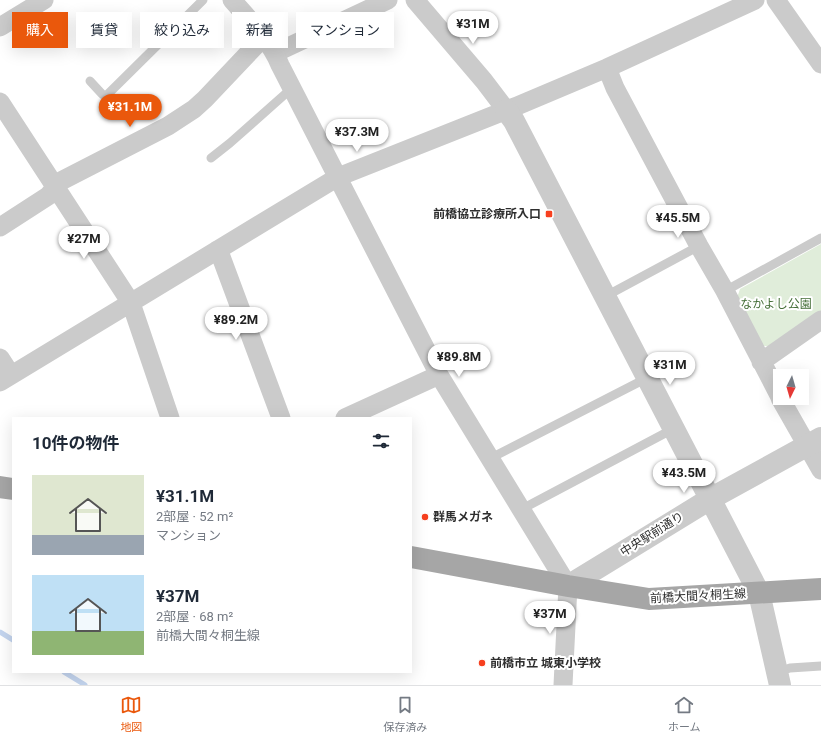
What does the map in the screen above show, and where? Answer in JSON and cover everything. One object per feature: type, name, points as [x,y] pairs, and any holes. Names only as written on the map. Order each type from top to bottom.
[{"type":"main road","points":[[0,487],[12,489]]},
{"type":"main road","name":"前橋大間々桐生線","points":[[412,557],[568,586],[649,599],[821,589]]},
{"type":"street","points":[[0,27],[44,0]]},
{"type":"street","points":[[232,0],[243,12]]},
{"type":"street","points":[[288,39],[388,0]]},
{"type":"street","points":[[415,0],[484,81],[514,121],[759,593],[778,678]]},
{"type":"street","points":[[0,358],[6,378],[338,177],[607,68],[755,0]]},
{"type":"street","points":[[776,0],[821,64]]},
{"type":"street","points":[[0,227],[48,196],[54,187],[61,181],[183,117],[205,99],[253,48]]},
{"type":"street","points":[[271,48],[439,376],[568,586],[563,685]]},
{"type":"street","points":[[607,68],[615,88],[699,246],[725,291],[773,385]]},
{"type":"street","points":[[0,102],[131,303],[170,417]]},
{"type":"street","points":[[217,250],[220,254],[281,417]]},
{"type":"street","points":[[761,362],[821,320]]},
{"type":"street","points":[[347,417],[439,376]]},
{"type":"street","points":[[785,405],[814,442],[821,470]]},
{"type":"street","name":"中央駅前通り","points":[[568,586],[710,499],[814,442]]},
{"type":"lane","points":[[90,81],[102,94],[105,96],[108,94],[203,0]]},
{"type":"lane","points":[[211,158],[292,88]]},
{"type":"lane","points":[[725,291],[821,238]]},
{"type":"lane","points":[[606,296],[699,246]]},
{"type":"lane","points":[[489,459],[647,378]]},
{"type":"lane","points":[[522,510],[674,429]]},
{"type":"lane","points":[[778,678],[790,668],[821,666]]},
{"type":"green space","name":"なかよし公園","points":[[821,244],[821,311],[772,346],[762,346],[737,298],[740,289]]},
{"type":"waterway","points":[[0,632],[12,639]]},
{"type":"waterway","points":[[66,673],[85,685]]},
{"type":"place","name":"前橋協立診療所入口","points":[[549,214]]},
{"type":"place","name":"群馬メガネ","points":[[425,517]]},
{"type":"place","name":"前橋市立 城東小学校","points":[[482,663]]}]
